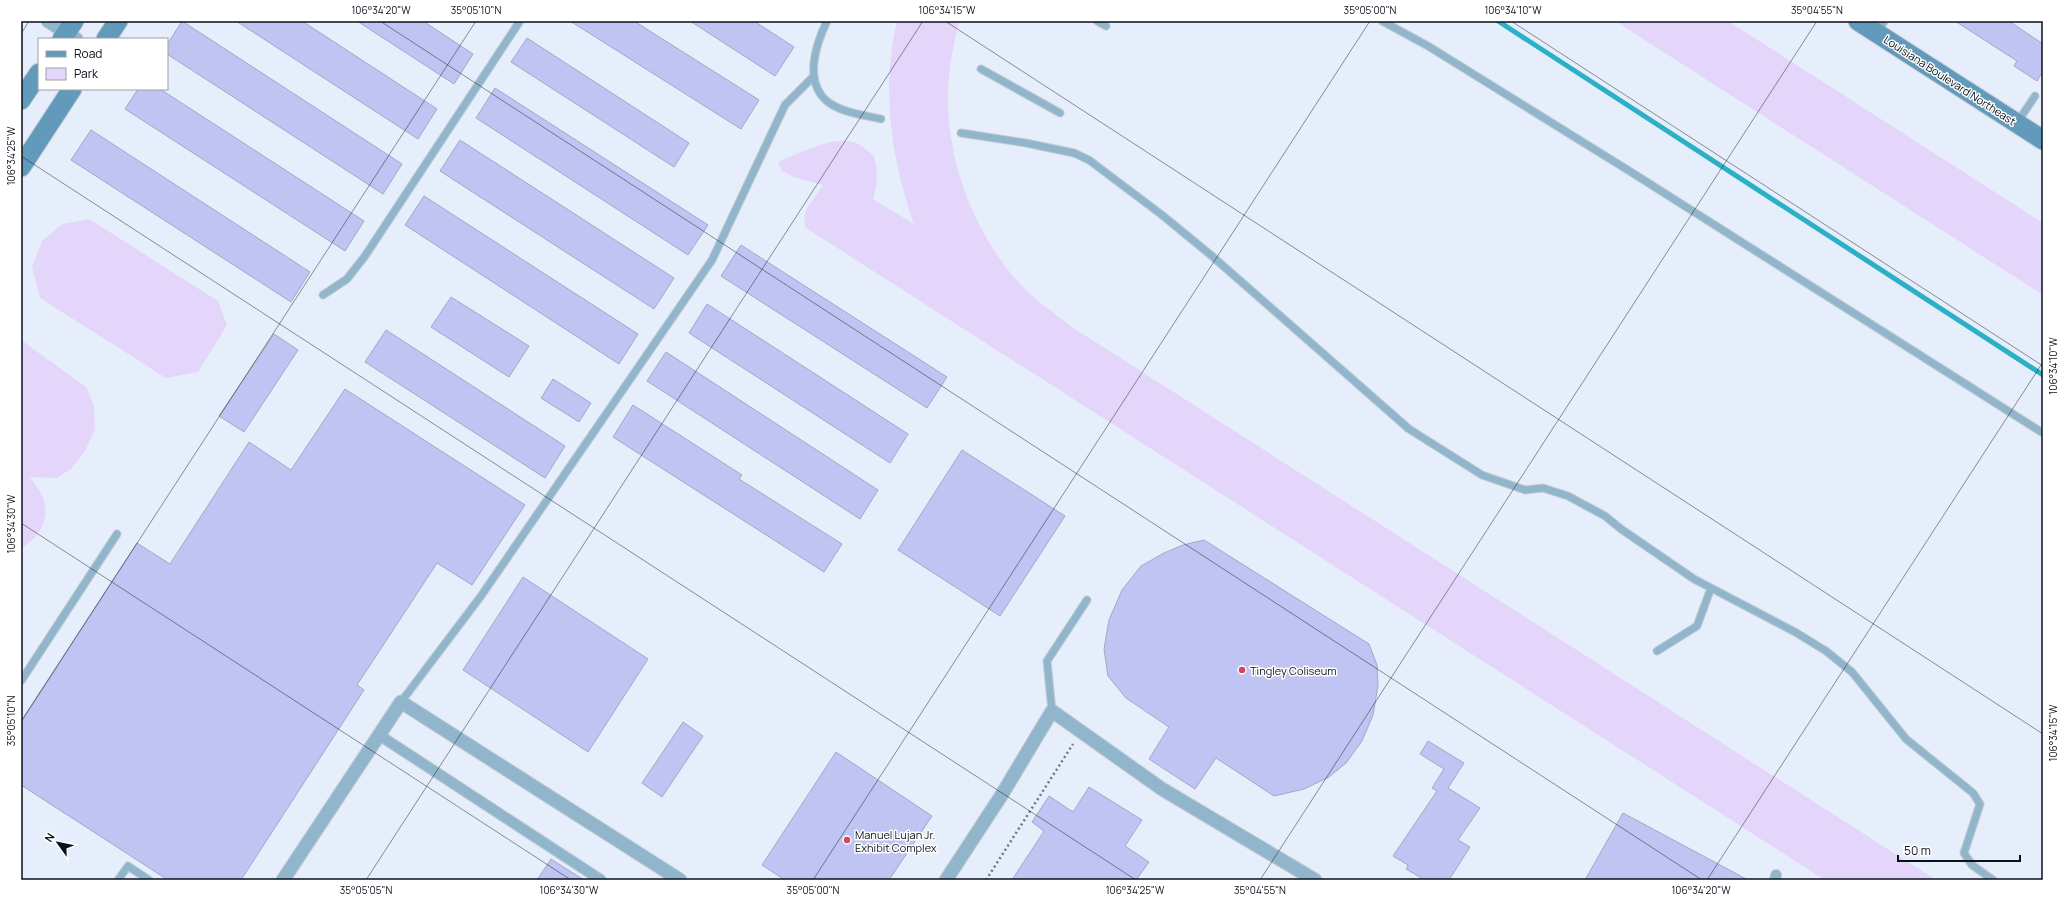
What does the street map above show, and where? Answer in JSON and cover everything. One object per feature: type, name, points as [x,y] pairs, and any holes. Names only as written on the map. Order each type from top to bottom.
[{"type":"main road","points":[[107,38],[118,21]]},
{"type":"main road","name":"Louisiana Boulevard Northeast","points":[[1858,21],[1878,26],[2043,140]]},
{"type":"main road","points":[[21,100],[38,74]]},
{"type":"main road","points":[[21,166],[71,90]]},
{"type":"street","points":[[48,21],[69,33]]},
{"type":"street","points":[[283,880],[401,702],[680,880]]},
{"type":"street","points":[[946,880],[1001,796],[1052,711],[1162,789],[1315,880]]},
{"type":"street","points":[[379,736],[601,880]]},
{"type":"lane","points":[[323,295],[347,279],[366,256],[520,21]]},
{"type":"lane","points":[[827,21],[814,61],[814,76],[821,94],[828,101],[850,112],[881,119]]},
{"type":"lane","points":[[1098,21],[1106,26]]},
{"type":"lane","points":[[1382,21],[1428,46],[1631,172],[2043,433]]},
{"type":"lane","points":[[980,69],[1060,113]]},
{"type":"lane","points":[[401,702],[481,596],[712,260],[785,105],[814,76]]},
{"type":"lane","points":[[2017,123],[2035,96]]},
{"type":"lane","points":[[961,133],[1074,153],[1089,160],[1162,214],[1207,251],[1409,429],[1482,475],[1525,490],[1544,488],[1568,496],[1605,516],[1674,566],[1795,632],[1826,651],[1852,672],[1906,739],[1973,793],[1980,804],[1964,853],[1972,865],[1993,880]]},
{"type":"lane","points":[[21,681],[116,534]]},
{"type":"lane","points":[[1657,651],[1697,626],[1712,588]]},
{"type":"lane","points":[[1052,711],[1047,661],[1087,600]]},
{"type":"lane","points":[[118,880],[128,866],[149,880]]},
{"type":"path","points":[[986,880],[1081,732]]},
{"type":"green space","points":[[897,21],[959,21],[951,60],[948,99],[954,155],[972,209],[985,235],[1000,259],[1018,282],[1038,301],[1072,327],[1936,880],[1825,880],[806,228],[804,222],[806,211],[823,185],[794,177],[782,171],[778,162],[815,147],[835,141],[853,142],[859,144],[874,156],[877,178],[873,199],[914,224],[899,174],[891,124],[889,98],[890,72],[892,47]]},
{"type":"green space","points":[[1615,21],[1728,21],[2043,223],[2043,295]]},
{"type":"green space","points":[[89,219],[218,301],[227,325],[198,372],[166,378],[40,298],[32,266],[43,240],[62,224]]},
{"type":"green space","points":[[21,340],[86,387],[94,406],[95,429],[86,449],[72,468],[57,478],[30,477],[43,498],[45,515],[44,522],[37,535],[21,548]]},
{"type":"building","points":[[182,21],[402,164],[383,194],[168,55],[168,43]]},
{"type":"building","points":[[236,21],[302,21],[437,109],[418,139]]},
{"type":"building","points":[[357,21],[423,21],[473,54],[454,84]]},
{"type":"building","points":[[570,21],[634,21],[759,100],[741,129]]},
{"type":"building","points":[[690,21],[754,21],[794,47],[775,76]]},
{"type":"building","points":[[1955,21],[2009,21],[2043,44],[2043,71],[2037,81],[2014,66],[2017,61]]},
{"type":"building","points":[[527,38],[689,143],[674,167],[511,62]]},
{"type":"building","points":[[495,88],[708,225],[688,255],[476,118]]},
{"type":"building","points":[[137,90],[162,90],[364,221],[345,251],[125,109]]},
{"type":"building","points":[[91,130],[310,272],[291,302],[71,160]]},
{"type":"building","points":[[460,140],[674,278],[654,309],[440,171]]},
{"type":"building","points":[[424,196],[638,334],[619,364],[405,225]]},
{"type":"building","points":[[741,245],[947,377],[927,408],[721,276]]},
{"type":"building","points":[[451,297],[529,346],[509,377],[431,327]]},
{"type":"building","points":[[707,304],[908,434],[890,463],[689,333]]},
{"type":"building","points":[[386,330],[565,446],[545,478],[365,362]]},
{"type":"building","points":[[274,334],[298,350],[244,432],[219,416]]},
{"type":"building","points":[[666,352],[878,490],[860,519],[647,381]]},
{"type":"building","points":[[553,379],[591,403],[579,422],[541,398]]},
{"type":"building","points":[[345,389],[525,505],[472,585],[437,563],[357,685],[364,690],[241,880],[168,880],[21,785],[21,721],[137,543],[170,564],[249,442],[291,470]]},
{"type":"building","points":[[633,405],[742,475],[739,479],[842,544],[824,572],[613,437]]},
{"type":"building","points":[[962,450],[1065,516],[1000,616],[898,550]]},
{"type":"building","name":"Tingley Coliseum","points":[[1204,540],[1369,644],[1377,665],[1378,686],[1373,715],[1362,741],[1346,763],[1329,777],[1304,789],[1274,796],[1216,758],[1195,789],[1149,759],[1169,727],[1126,698],[1108,676],[1104,649],[1109,620],[1122,590],[1141,566],[1164,553],[1183,545]]},
{"type":"building","points":[[523,577],[648,659],[588,752],[463,670]]},
{"type":"building","points":[[683,722],[703,736],[662,797],[642,783]]},
{"type":"building","points":[[1428,741],[1464,763],[1448,788],[1480,808],[1458,840],[1470,847],[1449,880],[1425,880],[1406,869],[1408,865],[1393,856],[1437,791],[1432,788],[1444,769],[1420,754]]},
{"type":"building","name":"Manuel Lujan Jr. Exhibit Complex","points":[[836,752],[932,816],[889,880],[785,880],[762,865]]},
{"type":"building","points":[[1089,787],[1142,820],[1125,846],[1149,862],[1136,880],[1012,880],[1044,831],[1032,822],[1049,796],[1073,812]]},
{"type":"building","points":[[1623,813],[1748,880],[1585,880]]},
{"type":"building","points":[[551,859],[584,880],[537,880]]},
{"type":"waterway","points":[[1498,21],[2043,375]]},
{"type":"place","name":"Tingley Coliseum","points":[[1242,670]]},
{"type":"place","name":"Manuel Lujan Jr. Exhibit Complex","points":[[847,840]]}]
